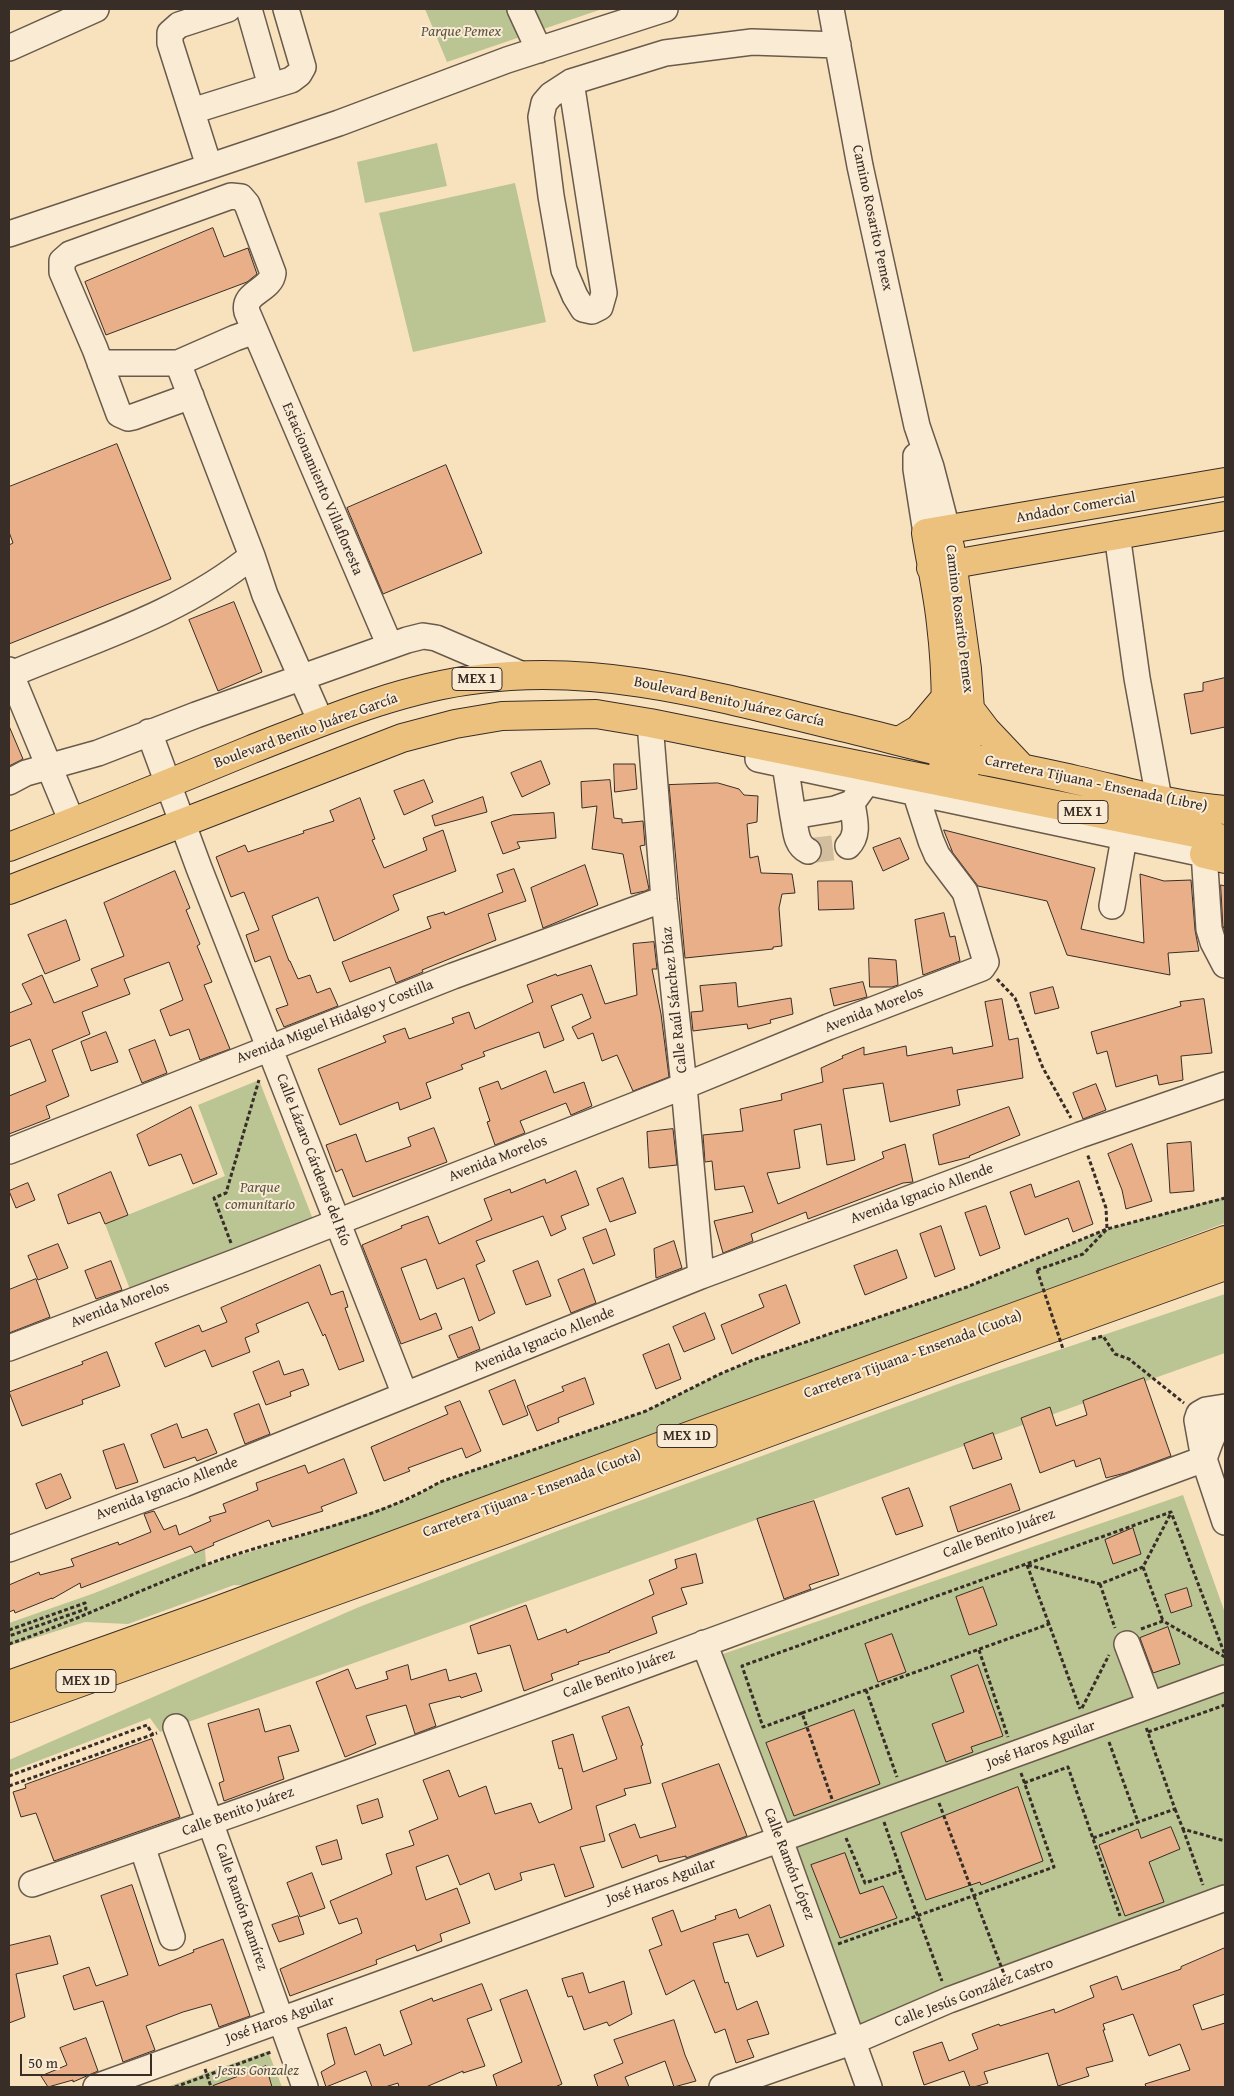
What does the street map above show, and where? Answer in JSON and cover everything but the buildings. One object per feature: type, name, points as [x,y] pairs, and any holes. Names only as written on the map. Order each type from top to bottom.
[{"type":"main road","name":"Andador Comercial","points":[[937,531],[1225,482]]},
{"type":"main road","points":[[942,566],[1225,516]]},
{"type":"main road","name":"Camino Rosarito Pemex","points":[[937,531],[970,709],[956,754],[952,784]]},
{"type":"main road","name":"Camino Rosarito Pemex","points":[[942,566],[941,623],[946,697],[956,754]]},
{"type":"main road","name":"Boulevard Benito Juárez García","points":[[9,847],[321,722],[388,699],[446,684],[481,678],[581,676],[659,684],[956,754]]},
{"type":"main road","points":[[899,741],[919,729],[946,697]]},
{"type":"main road","points":[[970,709],[986,730],[1021,767]]},
{"type":"main road","name":"MEX 1","points":[[9,890],[402,738],[455,724],[502,716],[596,714],[650,730],[912,784],[952,784]]},
{"type":"main road","name":"Carretera Tijuana - Ensenada (Libre)","points":[[956,754],[1158,799],[1225,810]]},
{"type":"main road","name":"Carretera Tijuana - Ensenada (Libre)","points":[[952,784],[1126,829],[1214,847]]},
{"type":"main road","name":"Carretera Tijuana - Ensenada (Cuota)","points":[[9,1685],[211,1613],[657,1447],[1225,1240]]},
{"type":"main road","name":"Carretera Tijuana - Ensenada (Cuota)","points":[[9,1708],[502,1532],[985,1352],[1225,1266]]},
{"type":"street","points":[[9,48],[96,9]]},
{"type":"street","points":[[209,166],[170,43],[170,33],[179,25],[228,9]]},
{"type":"street","points":[[249,9],[271,86]]},
{"type":"street","points":[[192,111],[291,80],[299,74],[303,67],[286,9]]},
{"type":"street","points":[[520,9],[539,50]]},
{"type":"street","points":[[9,234],[339,123],[539,50],[665,9]]},
{"type":"street","name":"Camino Rosarito Pemex","points":[[831,9],[860,166],[917,426],[931,467],[937,531]]},
{"type":"street","points":[[571,82],[604,294],[600,307],[592,310],[584,309],[575,296],[564,270],[551,196],[541,117],[544,103],[571,82],[665,53],[752,42],[838,45]]},
{"type":"street","name":"Estacionamiento Villafloresta","points":[[191,396],[133,418],[123,417],[116,409],[100,363],[62,272],[62,261],[65,257],[231,196],[241,197],[247,204],[273,273],[271,281],[251,296],[246,303],[247,312],[390,646]]},
{"type":"street","points":[[100,363],[178,363],[255,331]]},
{"type":"street","points":[[178,363],[252,556],[264,595],[321,722]]},
{"type":"street","points":[[1117,534],[1137,678],[1158,799]]},
{"type":"street","points":[[72,822],[9,673],[108,636],[198,594],[228,576],[252,556]]},
{"type":"street","points":[[9,782],[26,773],[98,753],[148,732],[423,636],[436,638],[525,676]]},
{"type":"street","name":"Calle Raúl Sánchez Díaz","points":[[650,730],[664,899],[684,1086],[701,1276]]},
{"type":"street","points":[[148,732],[168,783]]},
{"type":"street","points":[[787,758],[793,816],[798,842],[802,848],[808,851]]},
{"type":"street","points":[[793,816],[835,809],[852,803],[872,776]]},
{"type":"street","name":"Calle Lázaro Cárdenas del Río","points":[[168,783],[184,823],[261,1052],[336,1221],[405,1396]]},
{"type":"street","points":[[985,966],[986,959],[965,892],[937,855],[930,841],[912,784],[1126,829],[1112,906]]},
{"type":"street","points":[[848,846],[854,841],[856,834],[852,803]]},
{"type":"street","points":[[1214,847],[1209,929],[1213,942],[1224,962]]},
{"type":"street","name":"Avenida Miguel Hidalgo y Costilla","points":[[9,1151],[453,976],[664,899]]},
{"type":"street","name":"Avenida Morelos","points":[[9,1348],[238,1261],[985,966]]},
{"type":"street","name":"Avenida Ignacio Allende","points":[[9,1549],[184,1484],[701,1276],[1080,1135],[1225,1085]]},
{"type":"street","points":[[1225,1408],[1206,1410],[1199,1414],[1197,1420],[1204,1459],[1225,1522]]},
{"type":"street","points":[[1204,1459],[1210,1441],[1220,1424],[1225,1420]]},
{"type":"street","name":"Calle Benito Juárez","points":[[32,1884],[210,1822],[704,1643],[1204,1459]]},
{"type":"street","points":[[1123,1641],[1145,1707]]},
{"type":"street","name":"Calle Ramón López","points":[[704,1643],[821,1950],[869,2087]]},
{"type":"street","name":"José Haros Aguilar","points":[[96,2087],[526,1930],[904,1796],[932,1784],[1225,1678]]},
{"type":"street","name":"Calle Ramón Ramírez","points":[[176,1726],[305,2087]]},
{"type":"street","points":[[142,1846],[172,1937]]},
{"type":"street","name":"Calle Jesús González Castro","points":[[722,2087],[854,2041],[949,2000],[1218,1901]]},
{"type":"path","points":[[985,966],[1015,998],[1043,1068],[1080,1135],[1106,1208],[1107,1229],[1083,1254],[1037,1270],[1063,1349]]},
{"type":"path","points":[[238,1261],[214,1198],[226,1193],[259,1080],[261,1052]]},
{"type":"path","points":[[9,1644],[100,1610],[206,1565],[296,1538],[405,1500],[440,1482],[646,1411],[720,1374],[753,1360],[967,1287],[1107,1229],[1225,1198]]},
{"type":"path","points":[[1103,1336],[1115,1354],[1129,1360],[1199,1414]]},
{"type":"path","points":[[1027,1565],[1100,1584],[1143,1567],[1171,1512]]},
{"type":"path","points":[[1049,1624],[763,1727],[742,1666],[1171,1512]]},
{"type":"path","points":[[1171,1512],[1225,1656]]},
{"type":"path","points":[[1027,1565],[1081,1710],[1123,1641],[1163,1621]]},
{"type":"path","points":[[1143,1567],[1163,1621],[1225,1656]]},
{"type":"path","points":[[1100,1584],[1123,1641]]},
{"type":"path","points":[[9,1630],[85,1603],[86,1609],[9,1636]]},
{"type":"path","points":[[821,1950],[1054,1867],[978,1650]]},
{"type":"path","points":[[866,1690],[904,1796]]},
{"type":"path","points":[[1148,1732],[1225,1705]]},
{"type":"path","points":[[1145,1707],[1148,1732],[1175,1809],[1218,1901]]},
{"type":"path","points":[[802,1713],[838,1818],[865,1883],[901,1871]]},
{"type":"path","points":[[1102,1722],[1138,1822]]},
{"type":"path","points":[[9,1776],[147,1725],[153,1735]]},
{"type":"path","points":[[9,1786],[176,1726]]},
{"type":"path","points":[[1024,1783],[1068,1767],[1127,1935]]},
{"type":"path","points":[[932,1784],[1006,1979]]},
{"type":"path","points":[[878,1804],[949,2000]]},
{"type":"path","points":[[1093,1838],[1175,1809]]},
{"type":"path","points":[[1183,1829],[1225,1841]]},
{"type":"path","points":[[176,2087],[274,2051]]},
{"type":"green space","name":"Parque Pemex","points":[[425,9],[602,9],[447,62]]},
{"type":"green space","points":[[437,143],[447,186],[365,203],[357,162]]},
{"type":"green space","points":[[515,183],[546,322],[413,352],[379,213]]},
{"type":"green space","name":"Parque comunitario","points":[[259,1080],[314,1222],[131,1292],[105,1224],[225,1176],[198,1105]]},
{"type":"green space","points":[[1225,1197],[1225,1223],[254,1586],[234,1585],[128,1624],[85,1622],[9,1646],[9,1623],[92,1594],[205,1549],[206,1565],[296,1538],[414,1497],[440,1482],[646,1411],[720,1374],[753,1360],[967,1287],[1107,1229]]},
{"type":"green space","points":[[1225,1294],[1225,1353],[160,1732],[150,1718],[9,1772],[9,1760],[359,1607],[560,1530],[958,1384]]},
{"type":"green space","points":[[1183,1495],[1225,1613],[1225,1892],[857,2031],[720,1655]]},
{"type":"green space","name":"Jesus Gonzalez","points":[[268,2051],[282,2087],[167,2087]]},
{"type":"tunnel","points":[[808,851],[848,846]]}]
